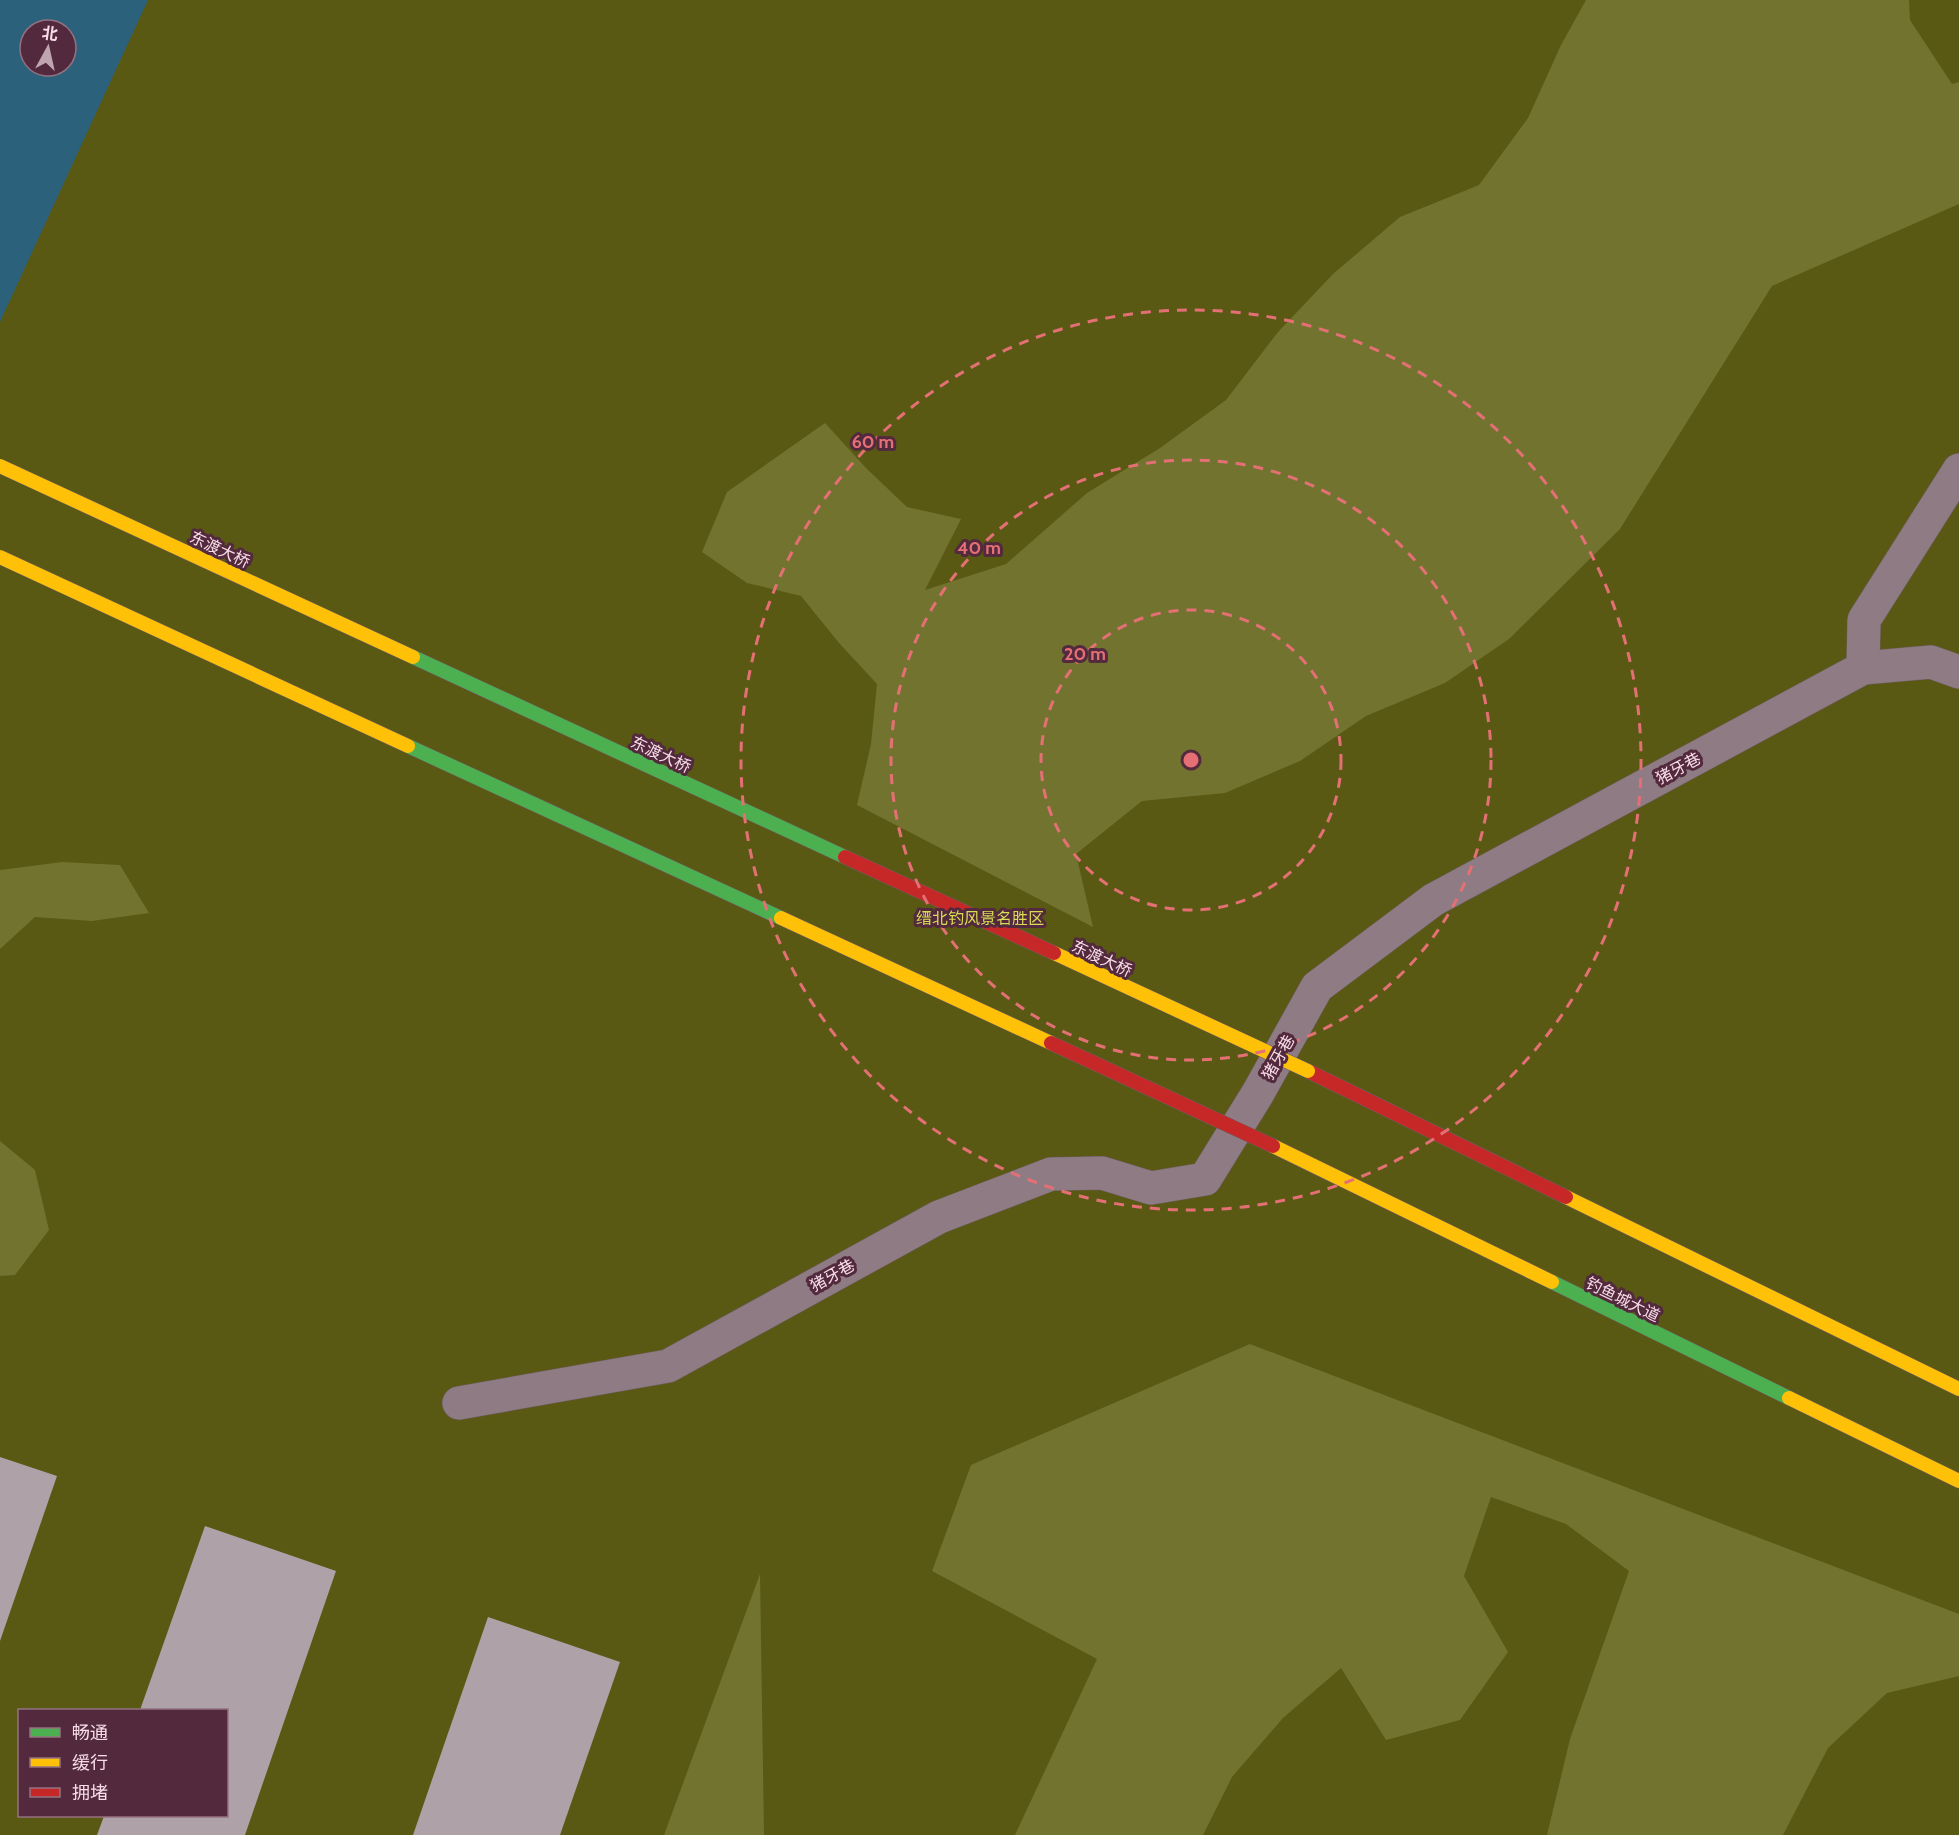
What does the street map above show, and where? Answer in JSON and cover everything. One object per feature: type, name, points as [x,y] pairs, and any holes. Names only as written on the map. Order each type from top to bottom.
[{"type":"main road","name":"东渡大桥","points":[[0,466],[1308,1071],[1959,1389]]},
{"type":"main road","name":"钓鱼城大道","points":[[0,557],[1273,1146],[1959,1481]]},
{"type":"street","points":[[1959,470],[1864,620],[1863,668],[1931,662],[1959,672]]},
{"type":"street","name":"猪牙巷","points":[[459,1403],[668,1366],[939,1217],[1051,1174],[1102,1173],[1151,1188],[1205,1179],[1258,1093],[1317,987],[1433,900],[1863,668]]},
{"type":"green space","name":"缙北钓风景名胜区","points":[[0,0],[1959,0],[1959,1835],[0,1835]]},
{"type":"shaded area","points":[[1586,0],[1909,0],[1910,20],[1952,84],[1959,82],[1959,204],[1772,286],[1620,529],[1509,639],[1445,683],[1366,716],[1300,761],[1225,793],[1142,801],[1076,854],[1093,927],[857,805],[871,744],[877,684],[839,643],[801,596],[747,583],[702,552],[727,492],[825,423],[866,468],[907,507],[961,519],[925,590],[1006,564],[1087,493],[1160,448],[1226,400],[1278,332],[1333,274],[1400,217],[1479,185],[1528,118],[1561,45]]},
{"type":"shaded area","points":[[62,862],[120,865],[149,913],[92,921],[35,917],[0,949],[0,870]]},
{"type":"shaded area","points":[[0,1141],[35,1170],[49,1230],[15,1275],[0,1276]]},
{"type":"shaded area","points":[[1250,1344],[1959,1614],[1959,1676],[1887,1693],[1828,1748],[1783,1835],[1547,1835],[1570,1739],[1629,1571],[1566,1524],[1491,1497],[1464,1576],[1508,1652],[1460,1720],[1386,1740],[1341,1668],[1283,1718],[1232,1777],[1203,1835],[1015,1835],[1097,1659],[932,1571],[971,1465]]},
{"type":"shaded area","points":[[760,1574],[764,1835],[664,1835]]},
{"type":"water","points":[[0,0],[148,0],[0,322]]},
{"type":"building","points":[[0,1457],[57,1476],[0,1641]]},
{"type":"building","points":[[205,1526],[336,1571],[245,1835],[97,1835],[104,1817],[228,1817],[228,1709],[140,1709]]},
{"type":"building","points":[[488,1617],[620,1662],[560,1835],[413,1835]]},
{"type":"traffic: fast","points":[[413,657],[845,857]]},
{"type":"traffic: fast","points":[[408,746],[781,918]]},
{"type":"traffic: fast","points":[[1552,1282],[1789,1398]]},
{"type":"traffic: slow","points":[[0,466],[413,657]]},
{"type":"traffic: slow","points":[[0,557],[408,746]]},
{"type":"traffic: slow","points":[[781,918],[1051,1043]]},
{"type":"traffic: slow","points":[[1054,953],[1308,1071]]},
{"type":"traffic: slow","points":[[1273,1146],[1552,1282]]},
{"type":"traffic: slow","points":[[1566,1197],[1959,1389]]},
{"type":"traffic: slow","points":[[1789,1398],[1959,1481]]},
{"type":"traffic: jam","points":[[845,857],[1054,953]]},
{"type":"traffic: jam","points":[[1051,1043],[1273,1146]]},
{"type":"traffic: jam","points":[[1308,1071],[1566,1197]]}]
